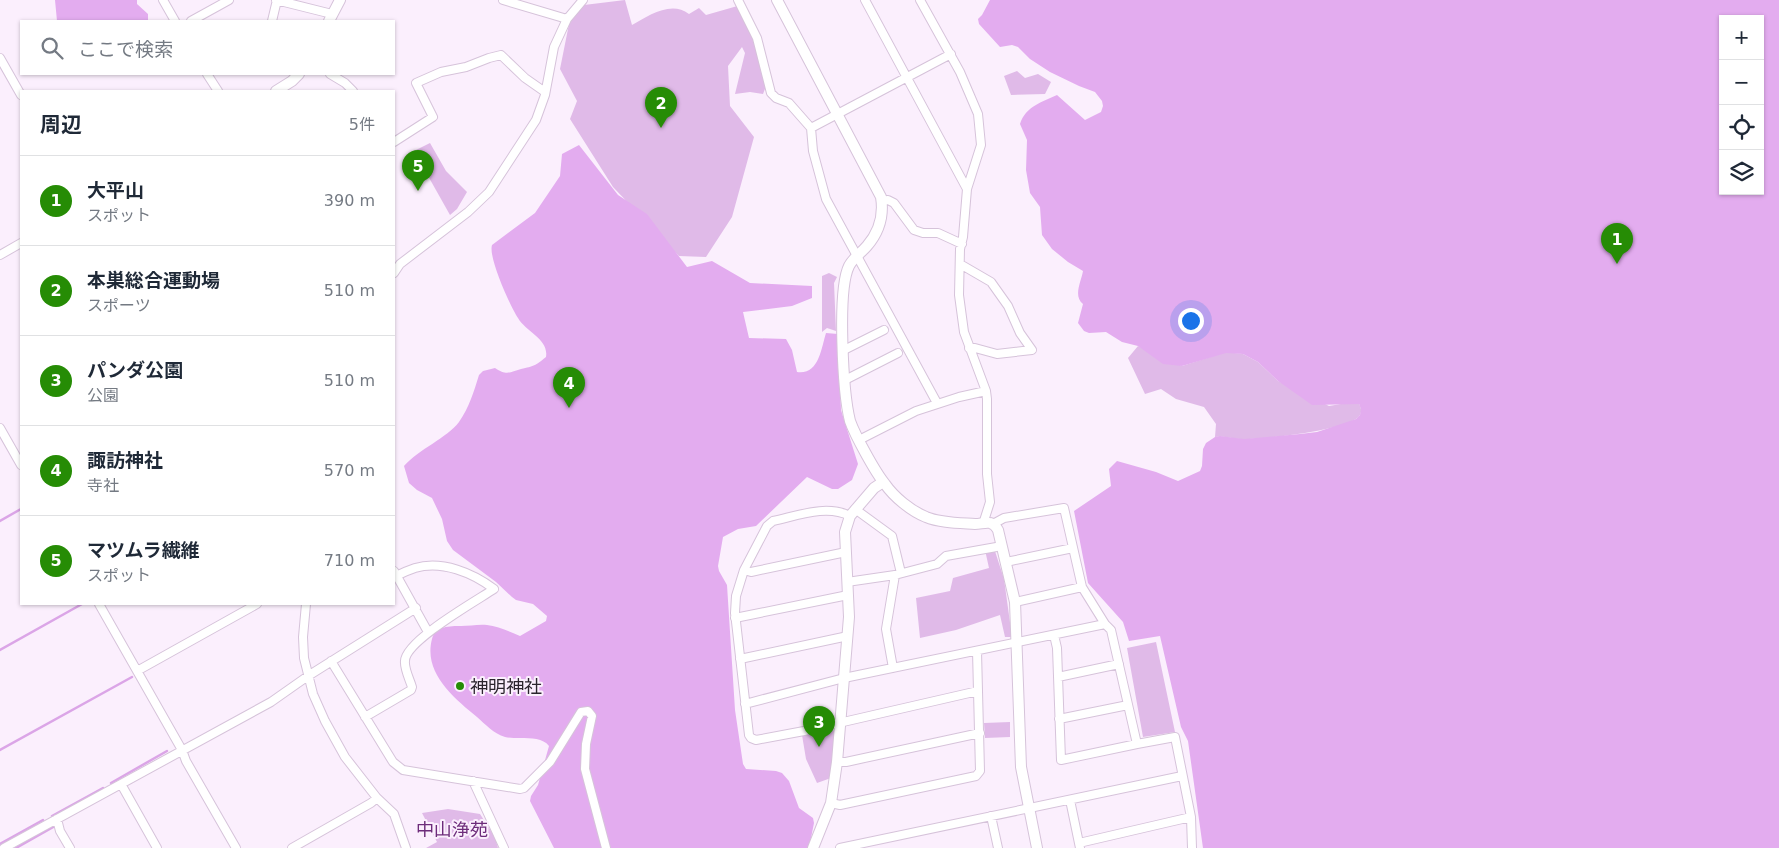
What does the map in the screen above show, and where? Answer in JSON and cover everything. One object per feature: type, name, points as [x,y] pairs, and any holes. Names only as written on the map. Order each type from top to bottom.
[{"type":"street","points":[[163,0],[174,20]]},
{"type":"street","points":[[193,20],[229,0]]},
{"type":"street","points":[[272,20],[277,0],[331,18],[340,0]]},
{"type":"street","points":[[504,0],[567,19]]},
{"type":"street","points":[[395,272],[400,264],[468,212],[489,192],[536,120],[545,92],[554,47],[567,19],[585,0]]},
{"type":"street","points":[[738,0],[757,38],[771,93],[776,98],[788,103],[811,128],[813,152],[826,199],[937,403]]},
{"type":"street","points":[[777,0],[869,172],[882,201],[881,221],[878,231],[849,265],[843,286],[846,404],[851,423],[859,440],[883,482],[891,492],[926,517],[960,523],[988,524],[1004,518],[1064,508],[1082,587],[1105,624],[1111,630],[1137,744]]},
{"type":"street","points":[[865,0],[967,190]]},
{"type":"street","points":[[920,0],[951,54],[978,114],[981,145],[967,190],[960,264],[960,307],[964,332],[986,391],[987,474],[990,502],[988,524]]},
{"type":"street","points":[[811,128],[951,54]]},
{"type":"street","points":[[395,141],[433,117],[416,83],[441,72],[466,67],[501,55],[525,78],[545,92]]},
{"type":"street","points":[[0,58],[20,93]]},
{"type":"street","points":[[208,75],[217,90]]},
{"type":"street","points":[[278,90],[298,75]]},
{"type":"street","points":[[332,75],[352,90]]},
{"type":"street","points":[[882,201],[888,200],[894,203],[914,230],[923,233],[938,233],[962,244]]},
{"type":"street","points":[[0,255],[20,244]]},
{"type":"street","points":[[960,264],[991,282],[1008,306],[1020,333],[1032,350],[997,354],[969,348]]},
{"type":"street","points":[[844,350],[884,330]]},
{"type":"street","points":[[845,380],[898,354]]},
{"type":"street","points":[[859,440],[916,410],[986,391]]},
{"type":"street","points":[[0,428],[20,463]]},
{"type":"street","points":[[813,848],[832,803],[848,636],[845,532],[852,512],[883,482]]},
{"type":"street","points":[[893,668],[886,629],[898,574],[892,536],[852,512],[823,510],[773,521],[767,526],[744,570],[736,596],[735,618],[749,735],[756,740],[804,732],[978,691]]},
{"type":"street","points":[[988,524],[998,530],[1015,602],[1021,767],[1037,848]]},
{"type":"street","points":[[847,582],[898,574],[937,564],[946,556],[1002,546]]},
{"type":"street","points":[[1006,562],[1073,548]]},
{"type":"street","points":[[744,570],[751,572],[846,552]]},
{"type":"street","points":[[365,717],[411,690],[412,687],[405,665],[406,657],[428,632],[494,590],[480,578],[455,569],[433,566],[395,573],[428,632]]},
{"type":"street","points":[[1015,602],[1082,587]]},
{"type":"street","points":[[735,618],[848,595]]},
{"type":"street","points":[[100,605],[236,848]]},
{"type":"street","points":[[137,671],[255,605]]},
{"type":"street","points":[[306,605],[303,637],[308,676],[324,721],[345,758],[377,798],[394,814],[406,848]]},
{"type":"street","points":[[4,848],[271,702],[308,676],[416,608]]},
{"type":"street","points":[[745,704],[844,678],[1105,624]]},
{"type":"street","points":[[1054,635],[1057,648],[1061,760],[1175,737],[1191,817],[1192,848]]},
{"type":"street","points":[[740,659],[848,636]]},
{"type":"street","points":[[832,803],[840,805],[976,776],[980,771],[977,651]]},
{"type":"street","points":[[331,662],[398,767],[403,770],[520,789],[527,786],[550,762],[581,712],[588,711],[592,716],[586,744],[585,769],[606,848]]},
{"type":"street","points":[[1058,677],[1119,664]]},
{"type":"street","points":[[1059,718],[1128,705]]},
{"type":"street","points":[[836,762],[846,762],[980,733]]},
{"type":"street","points":[[840,848],[1182,776]]},
{"type":"street","points":[[474,781],[504,848]]},
{"type":"street","points":[[121,784],[156,848]]},
{"type":"street","points":[[292,848],[377,798]]},
{"type":"street","points":[[1070,800],[1079,846],[1191,817]]},
{"type":"street","points":[[991,816],[998,848]]},
{"type":"street","points":[[57,819],[60,831],[70,848]]},
{"type":"green space","points":[[625,0],[632,25],[652,14],[667,9],[682,10],[689,14],[699,8],[706,15],[741,5],[768,81],[763,94],[750,92],[735,94],[745,53],[742,47],[728,66],[730,106],[754,137],[732,217],[706,257],[679,256],[613,187],[570,119],[577,101],[560,69],[569,24],[584,5]]},
{"type":"green space","points":[[1017,71],[1025,78],[1038,74],[1051,82],[1045,94],[1011,95],[1004,76]]},
{"type":"green space","points":[[430,143],[446,171],[467,192],[457,209],[450,215],[414,151]]},
{"type":"green space","points":[[829,273],[837,277],[834,283],[836,331],[827,328],[822,332],[822,276]]},
{"type":"green space","points":[[1138,346],[1182,366],[1226,352],[1243,354],[1258,362],[1278,381],[1329,406],[1347,403],[1359,404],[1361,414],[1341,425],[1305,433],[1251,439],[1215,437],[1216,424],[1204,407],[1176,399],[1161,389],[1145,394],[1128,358]]},
{"type":"green space","points":[[994,548],[1004,579],[1012,637],[1005,637],[1000,615],[956,630],[920,638],[916,598],[950,591],[953,578],[989,568],[985,550]]},
{"type":"green space","points":[[1156,642],[1175,732],[1143,737],[1127,648]]},
{"type":"green space","points":[[1010,722],[1010,737],[985,738],[984,723]]},
{"type":"green space","points":[[833,730],[836,734],[831,778],[817,783],[806,759],[802,735]]},
{"type":"green space","name":"中山浄苑","points":[[448,809],[480,814],[495,837],[498,848],[426,848],[437,842],[422,813]]},
{"type":"shaded area","points":[[55,0],[137,0],[137,4],[148,14],[148,20],[57,20]]},
{"type":"shaded area","points":[[990,0],[1779,0],[1779,848],[1203,848],[1188,741],[1181,727],[1160,636],[1129,641],[1123,622],[1088,583],[1074,511],[1111,486],[1109,469],[1117,461],[1156,472],[1178,481],[1200,471],[1203,449],[1206,443],[1215,437],[1244,439],[1317,432],[1356,419],[1360,415],[1361,409],[1359,404],[1312,405],[1278,381],[1258,362],[1243,354],[1226,353],[1182,366],[1163,364],[1138,346],[1122,342],[1106,332],[1089,333],[1084,331],[1078,323],[1083,304],[1078,297],[1078,293],[1083,271],[1052,249],[1042,235],[1040,207],[1030,193],[1026,170],[1027,140],[1020,124],[1030,109],[1057,95],[1085,120],[1101,112],[1102,101],[1095,92],[1050,72],[1030,59],[1018,47],[1012,45],[1000,47],[979,24],[978,19]]},
{"type":"shaded area","points":[[579,145],[618,195],[647,214],[687,267],[712,261],[750,283],[812,286],[812,298],[792,306],[743,312],[749,338],[786,339],[792,350],[797,372],[804,372],[815,365],[818,360],[826,333],[838,334],[841,410],[858,464],[852,480],[838,489],[832,489],[807,477],[756,526],[738,529],[723,537],[718,566],[727,585],[735,710],[743,764],[746,769],[782,773],[789,781],[799,808],[813,818],[814,823],[809,848],[554,848],[530,801],[538,785],[549,746],[540,740],[510,738],[501,736],[493,731],[450,693],[436,674],[432,663],[430,651],[432,639],[436,631],[440,629],[452,626],[487,625],[520,636],[546,621],[547,616],[533,604],[516,600],[496,582],[453,550],[447,541],[442,519],[432,498],[409,483],[404,466],[417,454],[454,428],[459,422],[463,417],[479,375],[483,371],[495,368],[506,373],[511,372],[534,365],[546,357],[546,351],[541,340],[522,323],[510,303],[496,270],[492,245],[535,213],[560,176],[562,154]]},
{"type":"waterway","points":[[0,521],[20,510]]},
{"type":"waterway","points":[[0,650],[80,605]]},
{"type":"waterway","points":[[0,750],[132,677]]},
{"type":"waterway","points":[[111,783],[167,751]]},
{"type":"waterway","points":[[52,816],[103,788]]},
{"type":"waterway","points":[[0,844],[43,820]]},
{"type":"waterway","points":[[16,848],[55,826]]},
{"type":"place","name":"本巣総合運動場","points":[[661,128]]},
{"type":"place","name":"マツムラ繊維","points":[[418,191]]},
{"type":"place","name":"大平山","points":[[1617,264]]},
{"type":"place","name":"諏訪神社","points":[[569,408]]},
{"type":"place","name":"神明神社","points":[[460,686]]},
{"type":"place","name":"パンダ公園","points":[[819,747]]}]
